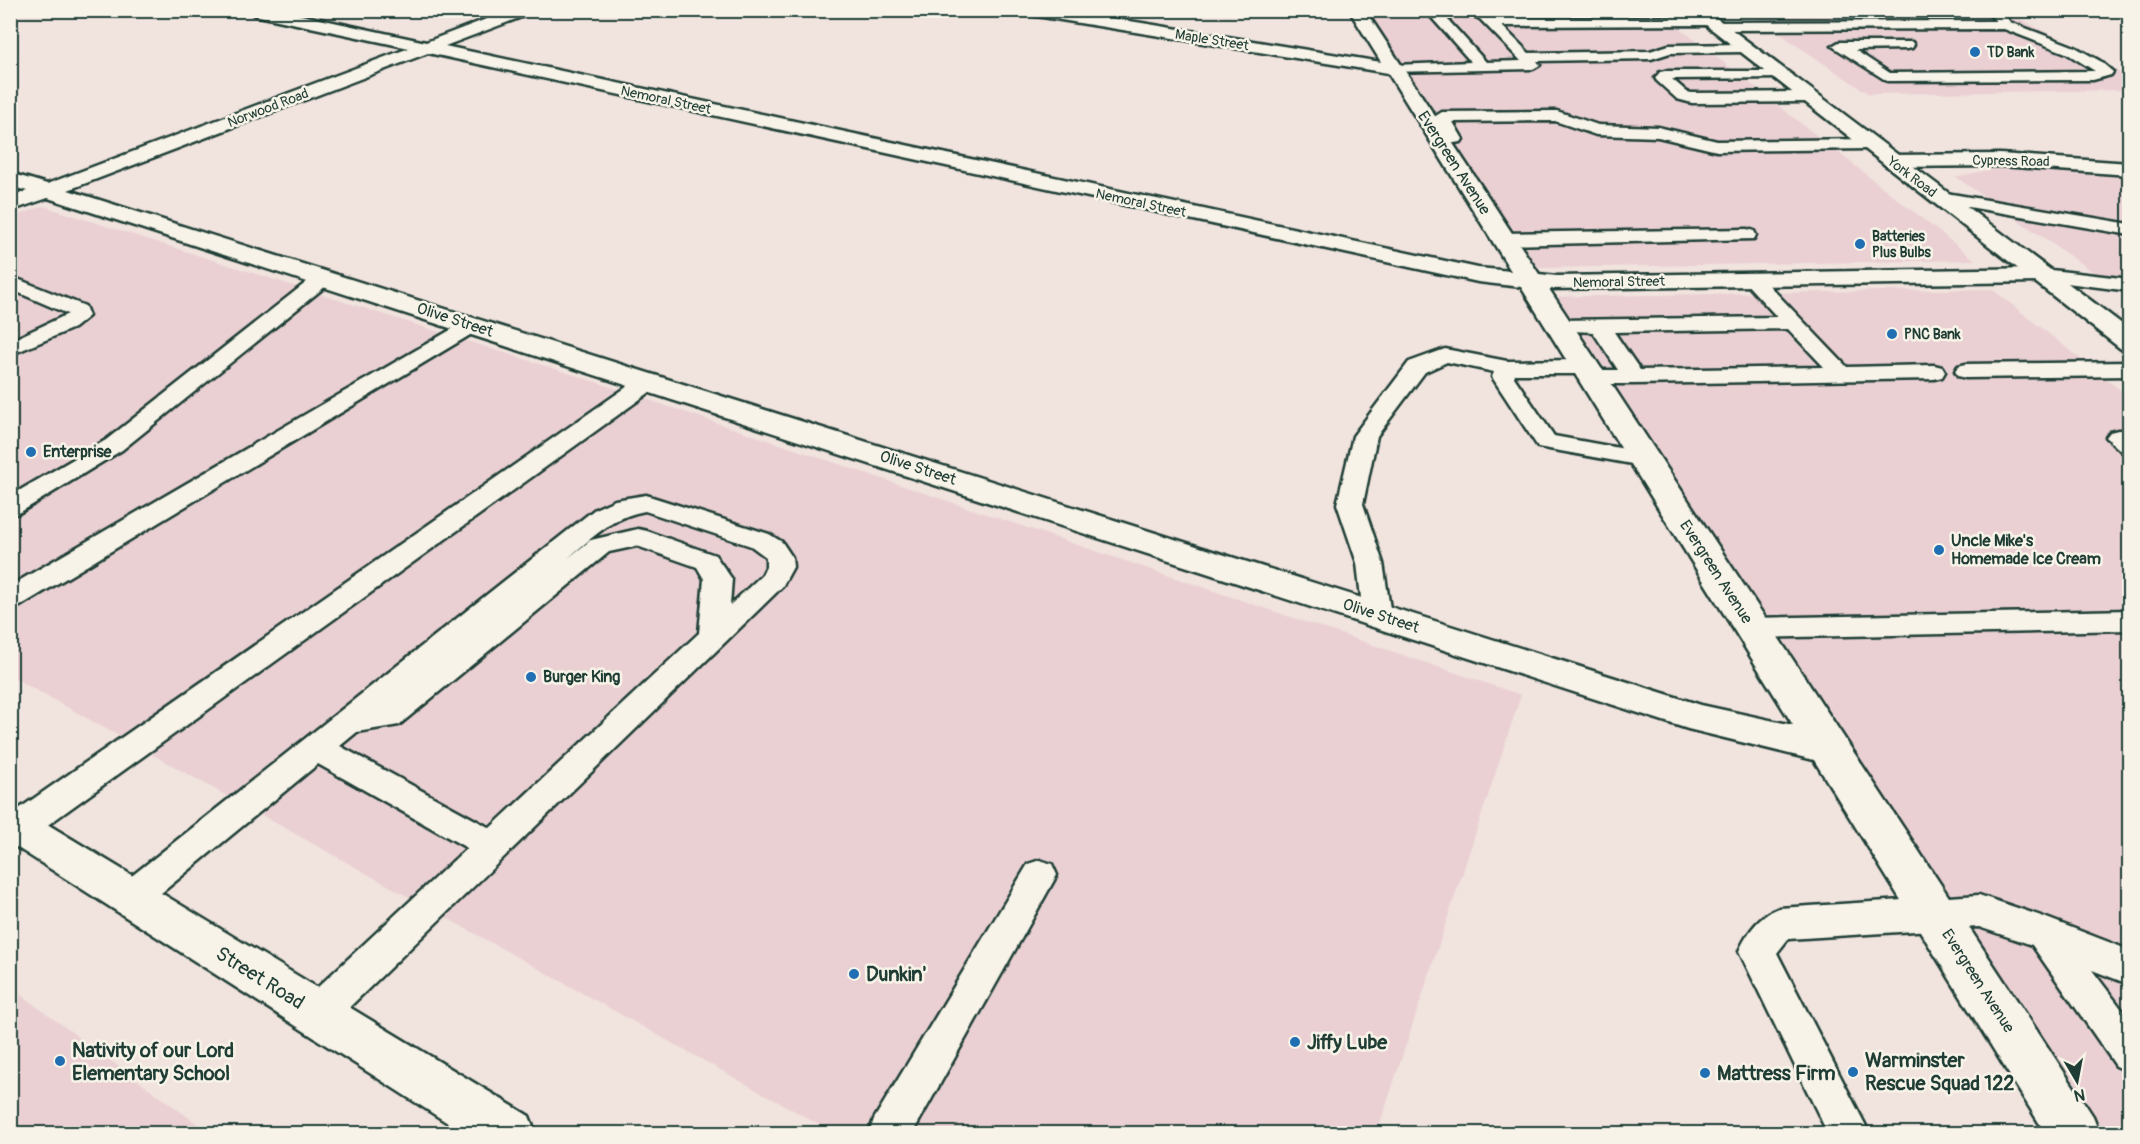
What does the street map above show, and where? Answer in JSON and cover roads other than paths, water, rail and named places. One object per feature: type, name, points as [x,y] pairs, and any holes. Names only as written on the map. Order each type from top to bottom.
[{"type":"main road","name":"Nemoral Street","points":[[254,10],[1478,276],[1557,283],[2042,275]]},
{"type":"main road","name":"Norwood Road","points":[[10,205],[526,10]]},
{"type":"main road","name":"Maple Street","points":[[1030,10],[1394,69]]},
{"type":"main road","name":"Evergreen Avenue","points":[[1357,10],[2075,1134]]},
{"type":"main road","name":"York Road","points":[[1706,19],[2130,343]]},
{"type":"main road","name":"Cypress Road","points":[[1892,161],[2000,160],[2130,169]]},
{"type":"main road","name":"Olive Street","points":[[10,179],[1701,719],[1828,748]]},
{"type":"main road","name":"Street Road","points":[[14,824],[511,1134]]},
{"type":"lane","points":[[1431,10],[1482,66]]},
{"type":"lane","points":[[1466,10],[1488,19],[1646,21],[1706,19],[1875,26],[2005,25],[2061,45],[2093,62],[2106,72],[2093,76],[1887,77],[1839,46],[1911,48],[1875,26],[1851,10]]},
{"type":"lane","points":[[1991,10],[1999,15],[2005,25]]},
{"type":"lane","points":[[1394,69],[1533,65],[1488,19]]},
{"type":"lane","points":[[1524,57],[1651,55],[1669,49],[1744,48]]},
{"type":"lane","points":[[1932,61],[1958,77]]},
{"type":"lane","points":[[1779,75],[1665,75],[1662,78],[1682,96],[1692,98],[1809,98]]},
{"type":"lane","points":[[1439,140],[1455,139],[1442,117],[1557,116],[1596,130],[1658,132],[1717,146],[1869,144]]},
{"type":"lane","points":[[1940,198],[2034,212],[2130,230]]},
{"type":"lane","points":[[1503,239],[1747,235]]},
{"type":"lane","points":[[2042,275],[2130,268]]},
{"type":"lane","points":[[2042,275],[2130,285]]},
{"type":"lane","points":[[10,507],[114,445],[324,278]]},
{"type":"lane","points":[[1753,280],[1842,374]]},
{"type":"lane","points":[[10,282],[78,310],[79,316],[67,324],[10,349]]},
{"type":"lane","points":[[1558,326],[1794,322]]},
{"type":"lane","points":[[10,599],[473,325]]},
{"type":"lane","points":[[1599,326],[1634,377]]},
{"type":"lane","points":[[1377,615],[1370,562],[1350,504],[1365,436],[1418,367],[1445,356],[1507,368],[1584,367],[1598,378],[1935,372]]},
{"type":"lane","points":[[1507,368],[1503,377],[1546,442],[1643,459]]},
{"type":"lane","points":[[1966,371],[2130,369]]},
{"type":"lane","points":[[14,824],[650,382]]},
{"type":"lane","points":[[2130,437],[2118,437],[2130,447]]},
{"type":"lane","points":[[130,897],[604,515],[624,506],[646,503],[760,540],[775,548],[780,560],[780,570],[776,575],[317,1013]]},
{"type":"lane","points":[[347,721],[388,717],[600,546],[638,537],[706,561],[718,579],[713,637]]},
{"type":"lane","points":[[1752,628],[2130,620]]},
{"type":"lane","points":[[315,747],[493,846]]},
{"type":"lane","points":[[889,1134],[1040,875]]},
{"type":"lane","points":[[1850,1134],[1757,951],[1779,924],[1934,912],[1979,911],[2043,933],[2123,965],[2130,965]]},
{"type":"lane","points":[[2043,933],[2130,1053]]},
{"type":"place","name":"TD Bank","points":[[1975,52]]},
{"type":"place","name":"Batteries Plus Bulbs","points":[[1860,244]]},
{"type":"place","name":"PNC Bank","points":[[1892,334]]},
{"type":"place","name":"Enterprise","points":[[31,452]]},
{"type":"place","name":"Uncle Mike's Homemade Ice Cream","points":[[1939,550]]},
{"type":"place","name":"Burger King","points":[[531,677]]},
{"type":"place","name":"Dunkin'","points":[[854,974]]},
{"type":"place","name":"Jiffy Lube","points":[[1295,1042]]},
{"type":"place","name":"Nativity of our Lord Elementary School","points":[[60,1061]]},
{"type":"place","name":"Warminster Rescue Squad 122","points":[[1853,1072]]},
{"type":"place","name":"Mattress Firm","points":[[1705,1073]]}]
